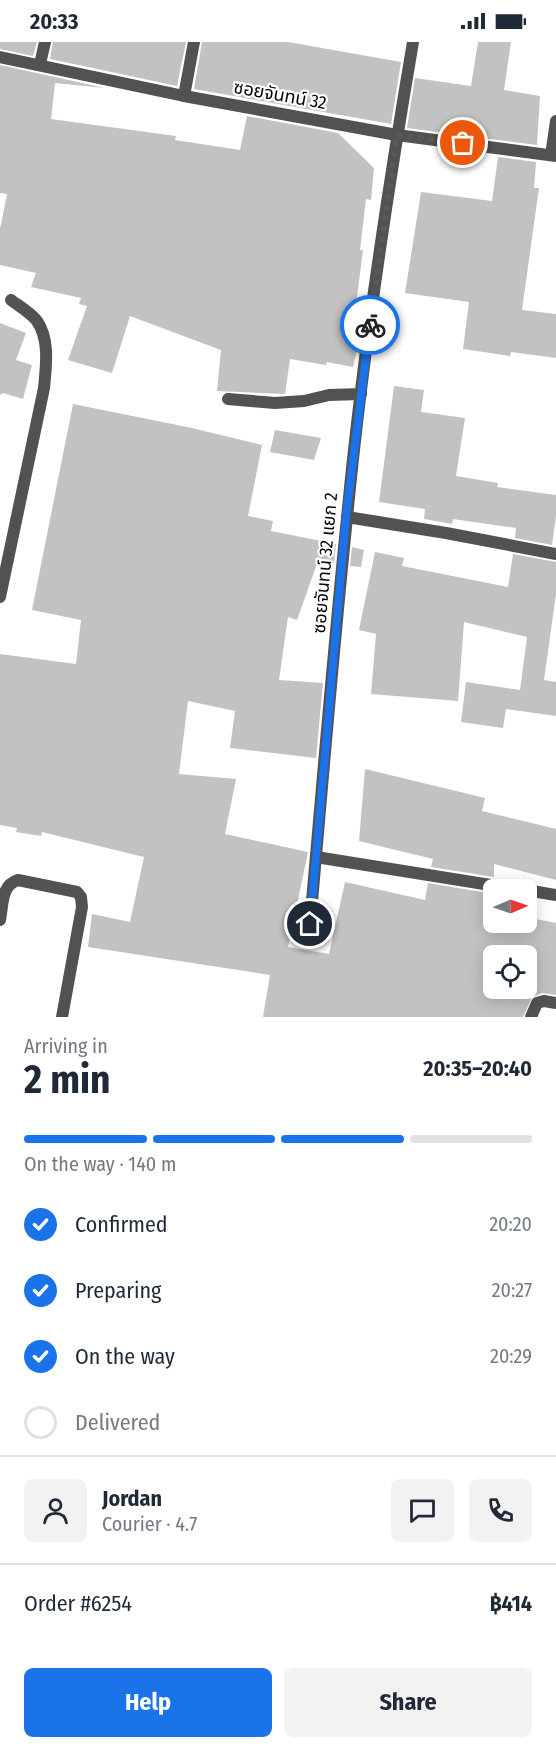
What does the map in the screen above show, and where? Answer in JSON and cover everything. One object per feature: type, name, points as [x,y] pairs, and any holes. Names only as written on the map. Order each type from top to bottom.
[{"type":"street","points":[[40,64],[45,42]]},
{"type":"street","points":[[184,96],[194,42]]},
{"type":"street","name":"ซอยจันทน์ 32 แยก 2","points":[[310,924],[346,517],[397,135],[413,42]]},
{"type":"street","name":"ซอยจันทน์ 32","points":[[0,57],[184,96],[397,135],[554,155]]},
{"type":"street","points":[[554,155],[556,122]]},
{"type":"street","points":[[0,597],[2,572],[44,387],[47,360],[44,340],[37,321],[11,300]]},
{"type":"street","points":[[228,399],[275,403],[329,395],[361,394]]},
{"type":"street","points":[[346,517],[556,554]]},
{"type":"street","points":[[316,857],[483,883]]},
{"type":"street","points":[[0,920],[5,890],[12,882],[18,880],[76,892],[81,897],[82,907],[62,1017]]},
{"type":"street","points":[[537,892],[556,895]]},
{"type":"street","points":[[532,1014],[537,1003],[544,1001],[556,1003]]},
{"type":"building","points":[[0,42],[37,42],[33,56],[0,49]]},
{"type":"building","points":[[53,42],[186,42],[177,86],[50,59]]},
{"type":"building","points":[[202,42],[288,42],[401,62],[391,124],[194,89]]},
{"type":"building","points":[[478,42],[511,42],[504,90],[540,96],[537,145],[407,128],[415,78],[471,86]]},
{"type":"building","points":[[0,65],[105,88],[55,83],[51,119],[176,136],[175,140],[240,150],[247,116],[338,133],[374,168],[371,200],[366,199],[360,250],[363,250],[351,344],[358,345],[353,367],[290,359],[285,394],[217,391],[221,350],[130,316],[112,373],[68,360],[87,306],[79,304],[81,298],[31,287],[36,273],[0,265],[0,229],[7,194],[0,193]]},
{"type":"building","points":[[498,157],[536,162],[534,188],[539,188],[522,310],[556,314],[556,358],[511,352],[510,356],[463,349],[469,302],[405,293],[421,192],[492,201]]},
{"type":"building","points":[[0,323],[26,333],[16,360],[32,365],[23,399],[3,393],[0,395]]},
{"type":"building","points":[[394,386],[424,390],[421,412],[465,418],[456,476],[498,483],[497,487],[556,495],[552,545],[515,538],[516,528],[453,519],[452,524],[424,519],[425,509],[379,502]]},
{"type":"building","points":[[73,404],[262,445],[248,516],[273,521],[271,531],[336,544],[334,563],[318,561],[297,620],[288,617],[279,680],[323,683],[316,758],[230,748],[235,711],[188,701],[179,774],[236,779],[225,834],[308,852],[288,947],[329,954],[345,882],[425,900],[428,883],[483,892],[483,933],[537,933],[537,919],[556,923],[556,995],[542,993],[537,995],[537,945],[483,945],[483,999],[531,999],[523,1017],[263,1017],[270,975],[88,947],[92,914],[130,922],[144,857],[42,832],[41,836],[16,832],[17,828],[0,825],[0,654],[76,664],[81,620],[32,610]]},
{"type":"building","points":[[275,430],[321,438],[314,460],[270,452]]},
{"type":"building","points":[[352,547],[364,550],[361,567],[350,566]]},
{"type":"building","points":[[375,552],[404,558],[402,566],[508,587],[513,554],[556,562],[556,594],[544,680],[556,682],[556,716],[506,709],[503,728],[461,722],[466,682],[520,690],[527,637],[464,622],[458,701],[371,694],[376,634],[359,630]]},
{"type":"building","points":[[365,769],[485,798],[482,811],[556,829],[556,880],[494,864],[494,877],[431,867],[433,859],[359,841]]},
{"type":"way so far","points":[[370,325],[397,135],[463,143]]},
{"type":"route","points":[[310,924],[346,517],[370,325]]}]
